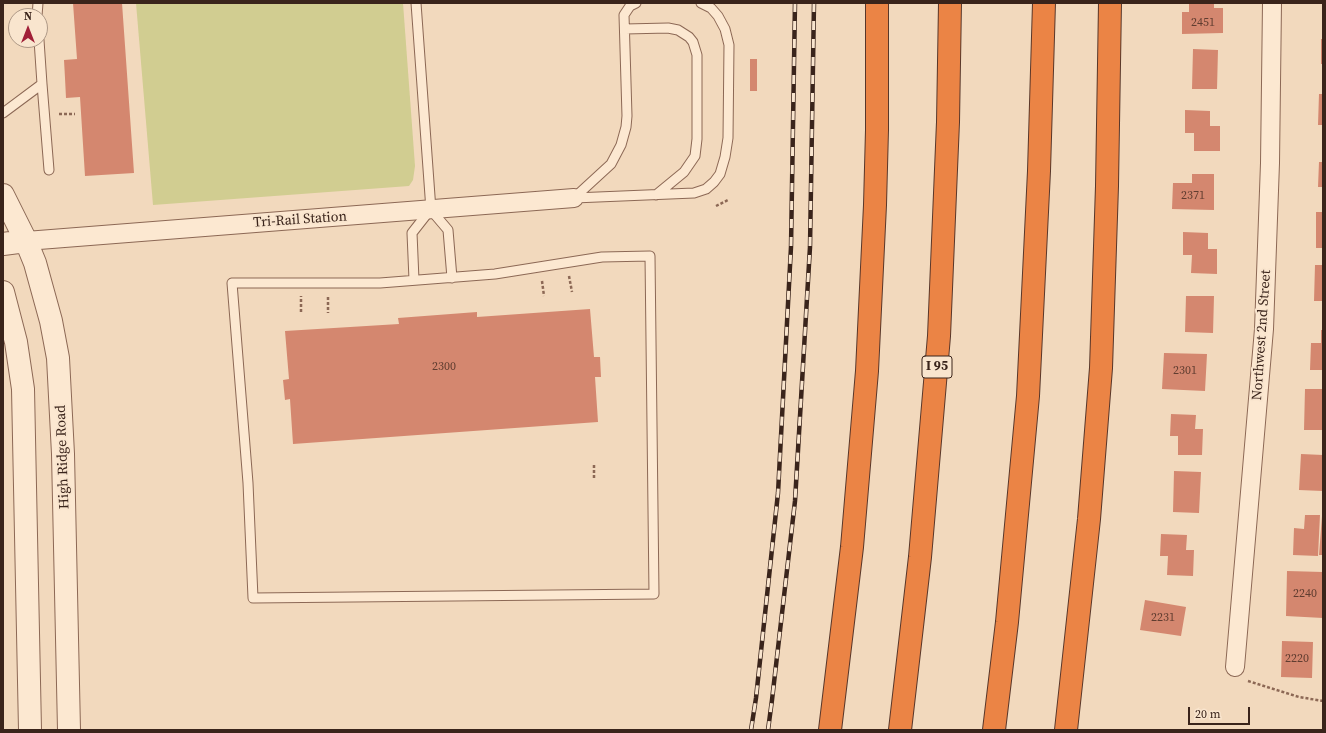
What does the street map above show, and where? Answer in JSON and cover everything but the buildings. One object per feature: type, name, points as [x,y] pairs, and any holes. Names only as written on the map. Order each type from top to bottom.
[{"type":"highway","points":[[830,730],[852,547],[867,372],[876,168],[877,3]]},
{"type":"highway","name":"I 95","points":[[900,730],[920,557],[939,336],[948,122],[950,3]]},
{"type":"highway","points":[[994,730],[1007,622],[1028,396],[1038,209],[1044,3]]},
{"type":"highway","points":[[1066,730],[1088,526],[1101,368],[1107,186],[1110,3]]},
{"type":"street","name":"Northwest 2nd Street","points":[[1235,667],[1264,329],[1270,163],[1272,3]]},
{"type":"street","name":"High Ridge Road","points":[[3,195],[26,241],[35,263],[58,352],[64,462],[69,730]]},
{"type":"street","name":"Tri-Rail Station","points":[[26,241],[574,198]]},
{"type":"street","points":[[3,244],[26,241]]},
{"type":"street","points":[[3,292],[16,342],[23,389],[30,730]]},
{"type":"lane","points":[[416,3],[431,210],[448,230],[452,278]]},
{"type":"lane","points":[[574,198],[611,164],[621,145],[626,127],[627,110],[624,15],[630,6],[636,3]]},
{"type":"lane","points":[[574,198],[687,194],[700,192],[714,182],[720,174],[728,138],[728,38],[718,16],[711,8],[701,3]]},
{"type":"lane","points":[[625,29],[668,28],[678,30],[689,37],[693,42],[697,55],[697,139],[695,156],[684,172],[656,195]]},
{"type":"lane","points":[[40,48],[49,170]]},
{"type":"lane","points":[[3,112],[42,84]]},
{"type":"lane","points":[[414,280],[412,233],[431,210]]},
{"type":"lane","points":[[650,256],[654,594],[253,598],[248,483],[232,283],[380,283],[414,280],[495,274],[602,257],[650,256]]},
{"type":"path","points":[[58,114],[75,114]]},
{"type":"path","points":[[716,206],[728,200]]},
{"type":"path","points":[[569,275],[572,292]]},
{"type":"path","points":[[542,279],[544,296]]},
{"type":"path","points":[[301,294],[301,312]]},
{"type":"path","points":[[328,295],[328,313]]},
{"type":"path","points":[[594,465],[594,478]]},
{"type":"path","points":[[1235,667],[1241,679],[1299,697],[1323,701]]},
{"type":"shaded area","points":[[136,3],[403,3],[415,166],[413,180],[409,186],[153,205]]},
{"type":"railway","points":[[751,730],[756,698],[778,493],[791,247],[795,3]]},
{"type":"railway","points":[[768,730],[795,501],[810,247],[814,3]]}]
